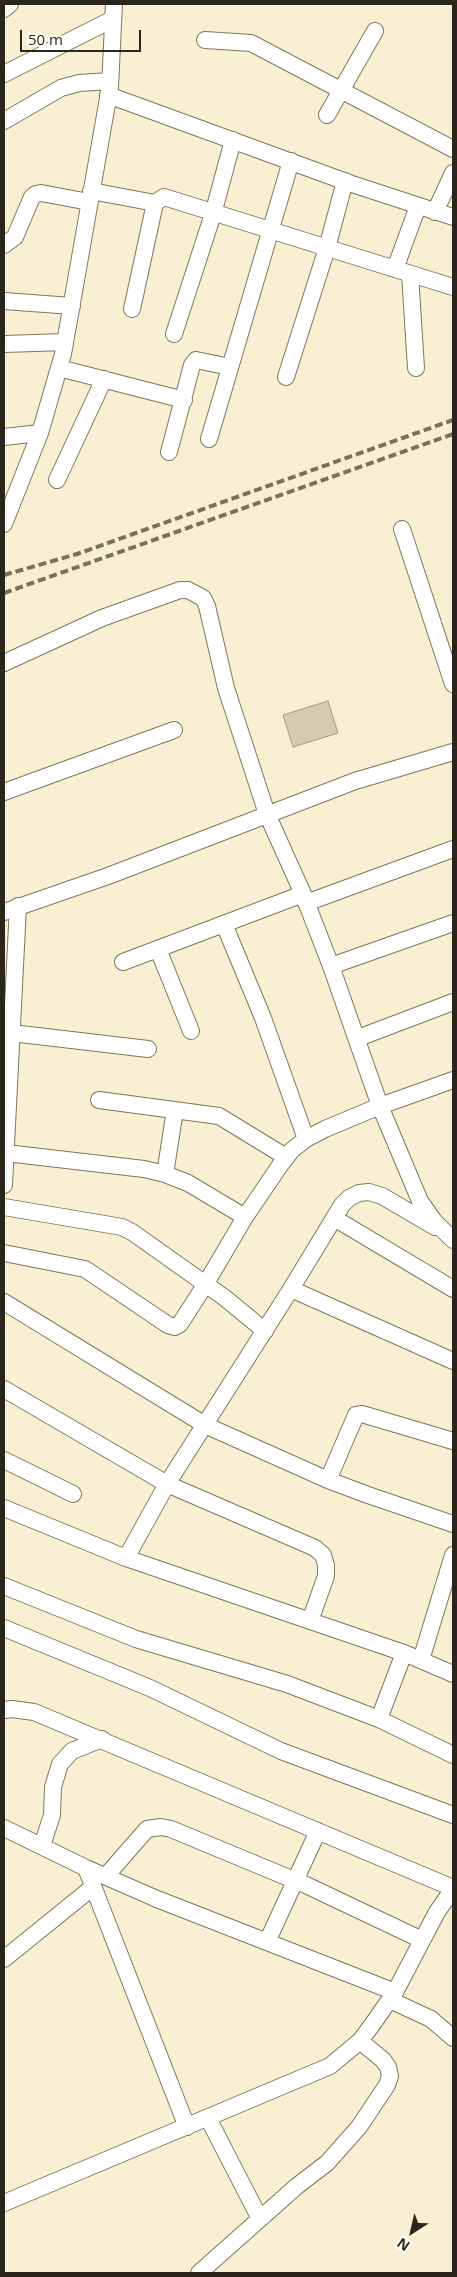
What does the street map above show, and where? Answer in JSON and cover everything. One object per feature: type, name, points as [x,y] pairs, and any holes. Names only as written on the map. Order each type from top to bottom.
[{"type":"street","points":[[4,9],[10,4]]},
{"type":"street","points":[[4,74],[113,12]]},
{"type":"street","points":[[4,524],[40,433],[65,342],[109,88],[113,12]]},
{"type":"street","points":[[327,115],[375,31]]},
{"type":"street","points":[[205,40],[251,43],[453,150]]},
{"type":"street","points":[[4,121],[61,88],[79,83],[109,88],[233,140],[345,181],[453,217]]},
{"type":"street","points":[[174,334],[213,214],[233,140]]},
{"type":"street","points":[[209,439],[291,161]]},
{"type":"street","points":[[435,212],[453,173]]},
{"type":"street","points":[[286,377],[328,248],[345,181]]},
{"type":"street","points":[[4,245],[15,238],[32,198],[36,194],[90,196],[154,203],[164,197],[213,214],[271,230],[453,287]]},
{"type":"street","points":[[132,309],[154,203]]},
{"type":"street","points":[[416,368],[403,271],[418,206]]},
{"type":"street","points":[[4,301],[72,306]]},
{"type":"street","points":[[4,344],[65,342]]},
{"type":"street","points":[[169,452],[196,360],[230,367]]},
{"type":"street","points":[[59,368],[184,400]]},
{"type":"street","points":[[57,480],[104,379]]},
{"type":"street","points":[[4,436],[40,433]]},
{"type":"street","points":[[402,529],[453,684]]},
{"type":"street","points":[[4,663],[111,615],[180,590],[196,593],[203,598],[207,606],[226,688],[267,814],[304,898],[331,966],[358,1038],[380,1106],[420,1201],[434,1221],[450,1237]]},
{"type":"street","points":[[4,792],[174,730]]},
{"type":"street","points":[[4,1185],[12,1033],[11,909],[108,876],[355,781],[453,752]]},
{"type":"street","points":[[123,962],[224,924],[453,849]]},
{"type":"street","points":[[331,966],[453,923]]},
{"type":"street","points":[[224,924],[262,1018],[306,1139]]},
{"type":"street","points":[[158,949],[191,1032]]},
{"type":"street","points":[[358,1038],[453,1002]]},
{"type":"street","points":[[12,1033],[148,1049]]},
{"type":"street","points":[[4,1253],[85,1269],[168,1325],[175,1327],[180,1324],[245,1217],[286,1157],[306,1139],[380,1106],[453,1081]]},
{"type":"street","points":[[99,1100],[219,1116],[286,1157]]},
{"type":"street","points":[[165,1174],[176,1110]]},
{"type":"street","points":[[5,1160],[136,1168],[165,1174],[188,1183],[245,1217]]},
{"type":"street","points":[[126,1558],[167,1484],[292,1289],[334,1218],[349,1198],[359,1193],[369,1192],[382,1196],[450,1237]]},
{"type":"street","points":[[4,1207],[122,1227],[132,1232],[225,1298],[265,1331]]},
{"type":"street","points":[[334,1218],[453,1289]]},
{"type":"street","points":[[292,1289],[453,1361]]},
{"type":"street","points":[[4,1302],[205,1425],[328,1480],[453,1524]]},
{"type":"street","points":[[4,1389],[167,1484],[210,1505],[306,1543],[323,1555],[326,1565],[326,1576],[310,1621]]},
{"type":"street","points":[[328,1480],[356,1415],[362,1414],[453,1441]]},
{"type":"street","points":[[4,1460],[73,1494]]},
{"type":"street","points":[[4,1508],[126,1558],[404,1653],[453,1674]]},
{"type":"street","points":[[421,1660],[453,1555]]},
{"type":"street","points":[[4,1586],[136,1639],[287,1684],[379,1719],[453,1755]]},
{"type":"street","points":[[4,1628],[150,1688],[281,1751],[453,1814]]},
{"type":"street","points":[[379,1719],[404,1653]]},
{"type":"street","points":[[4,1710],[12,1708],[34,1712],[102,1739],[453,1889],[445,1899],[392,1996],[360,2041],[330,2066],[4,2203]]},
{"type":"street","points":[[42,1846],[52,1815],[53,1787],[60,1764],[72,1750],[102,1739]]},
{"type":"street","points":[[4,1959],[99,1882],[142,1833],[154,1827],[171,1829],[295,1881],[422,1940]]},
{"type":"street","points":[[4,1828],[86,1868],[99,1882],[187,2127]]},
{"type":"street","points":[[267,1942],[318,1831]]},
{"type":"street","points":[[99,1882],[267,1942],[392,1996],[431,2019],[453,2038]]},
{"type":"street","points":[[199,2273],[339,2151],[359,2127],[387,2085],[390,2076],[388,2067],[360,2041]]},
{"type":"street","points":[[208,2118],[260,2219]]},
{"type":"building","points":[[328,701],[338,733],[293,747],[283,715]]},
{"type":"railway","points":[[4,575],[77,554],[453,420]]},
{"type":"railway","points":[[4,593],[453,434]]}]
